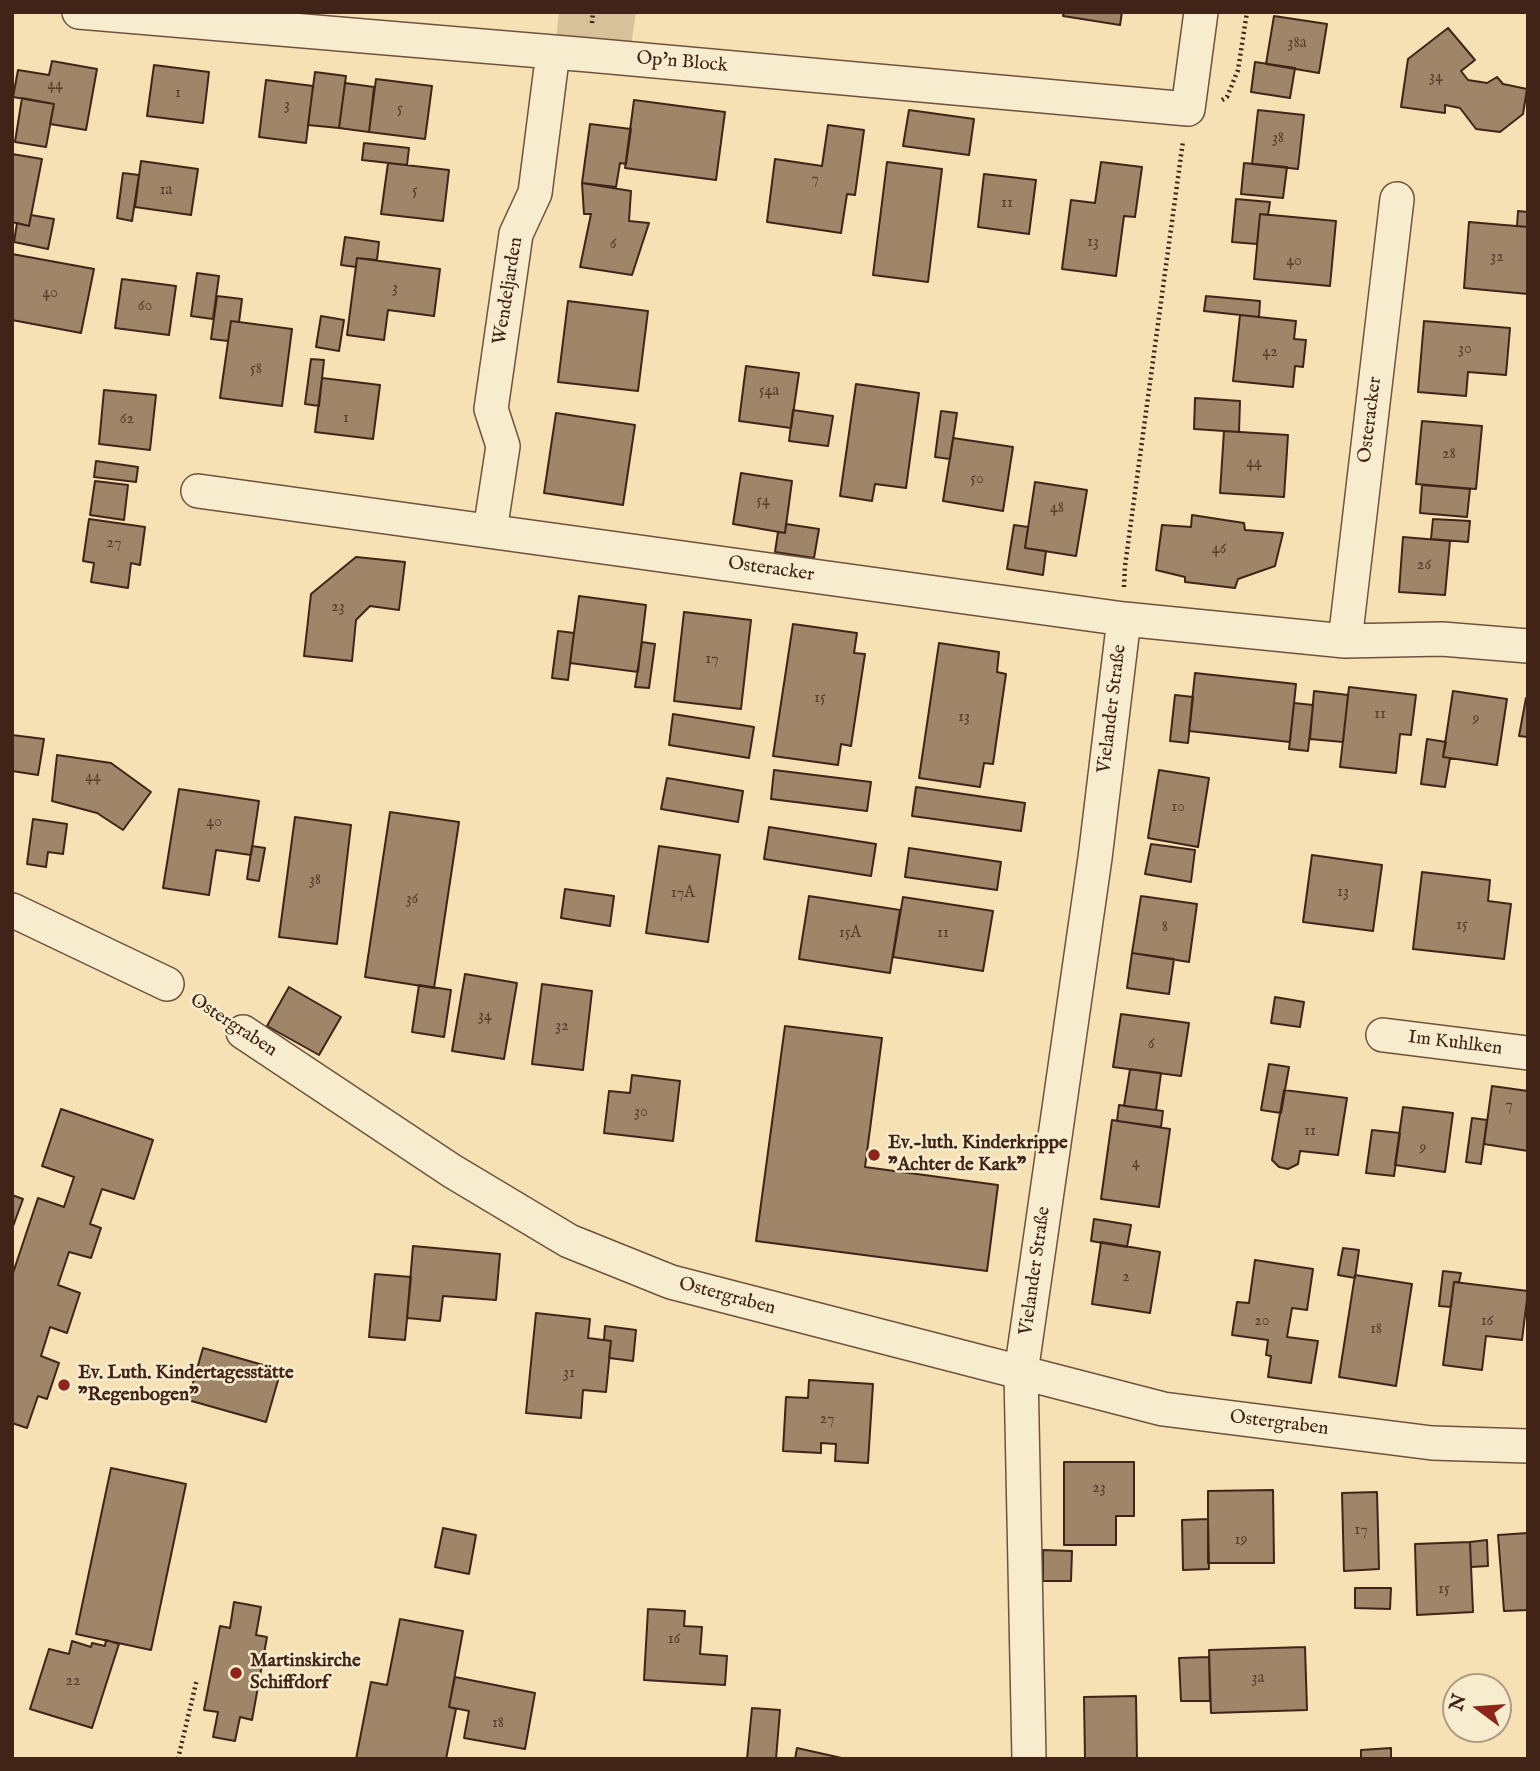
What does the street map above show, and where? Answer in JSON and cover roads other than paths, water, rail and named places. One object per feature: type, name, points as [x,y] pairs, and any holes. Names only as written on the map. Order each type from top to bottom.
[{"type":"street","name":"Op'n Block","points":[[79,12],[1188,109],[1201,12]]},
{"type":"street","name":"Wendeljarden","points":[[490,531],[503,446],[491,409],[516,234],[535,193],[553,52]]},
{"type":"street","name":"Osteracker","points":[[1345,641],[1397,199]]},
{"type":"street","name":"Osteracker","points":[[198,491],[1124,620],[1345,641],[1442,639],[1528,646]]},
{"type":"street","name":"Vielander Straße","points":[[1030,1759],[1021,1373],[1095,859],[1124,620]]},
{"type":"street","name":"Ostergraben","points":[[12,910],[167,984]]},
{"type":"street","name":"Ostergraben","points":[[243,1032],[452,1171],[569,1241],[671,1282],[1163,1409],[1432,1443],[1528,1446]]},
{"type":"street","name":"Im Kuhlken","points":[[1383,1035],[1528,1053]]},
{"type":"place","name":"Ev.-luth. Kinderkrippe \"Achter de Kark\"","points":[[874,1155]]},
{"type":"place","name":"Ev. Luth. Kindertagesstätte \"Regenbogen\"","points":[[64,1385]]},
{"type":"place","name":"Martinskirche Schiffdorf","points":[[236,1673]]}]
